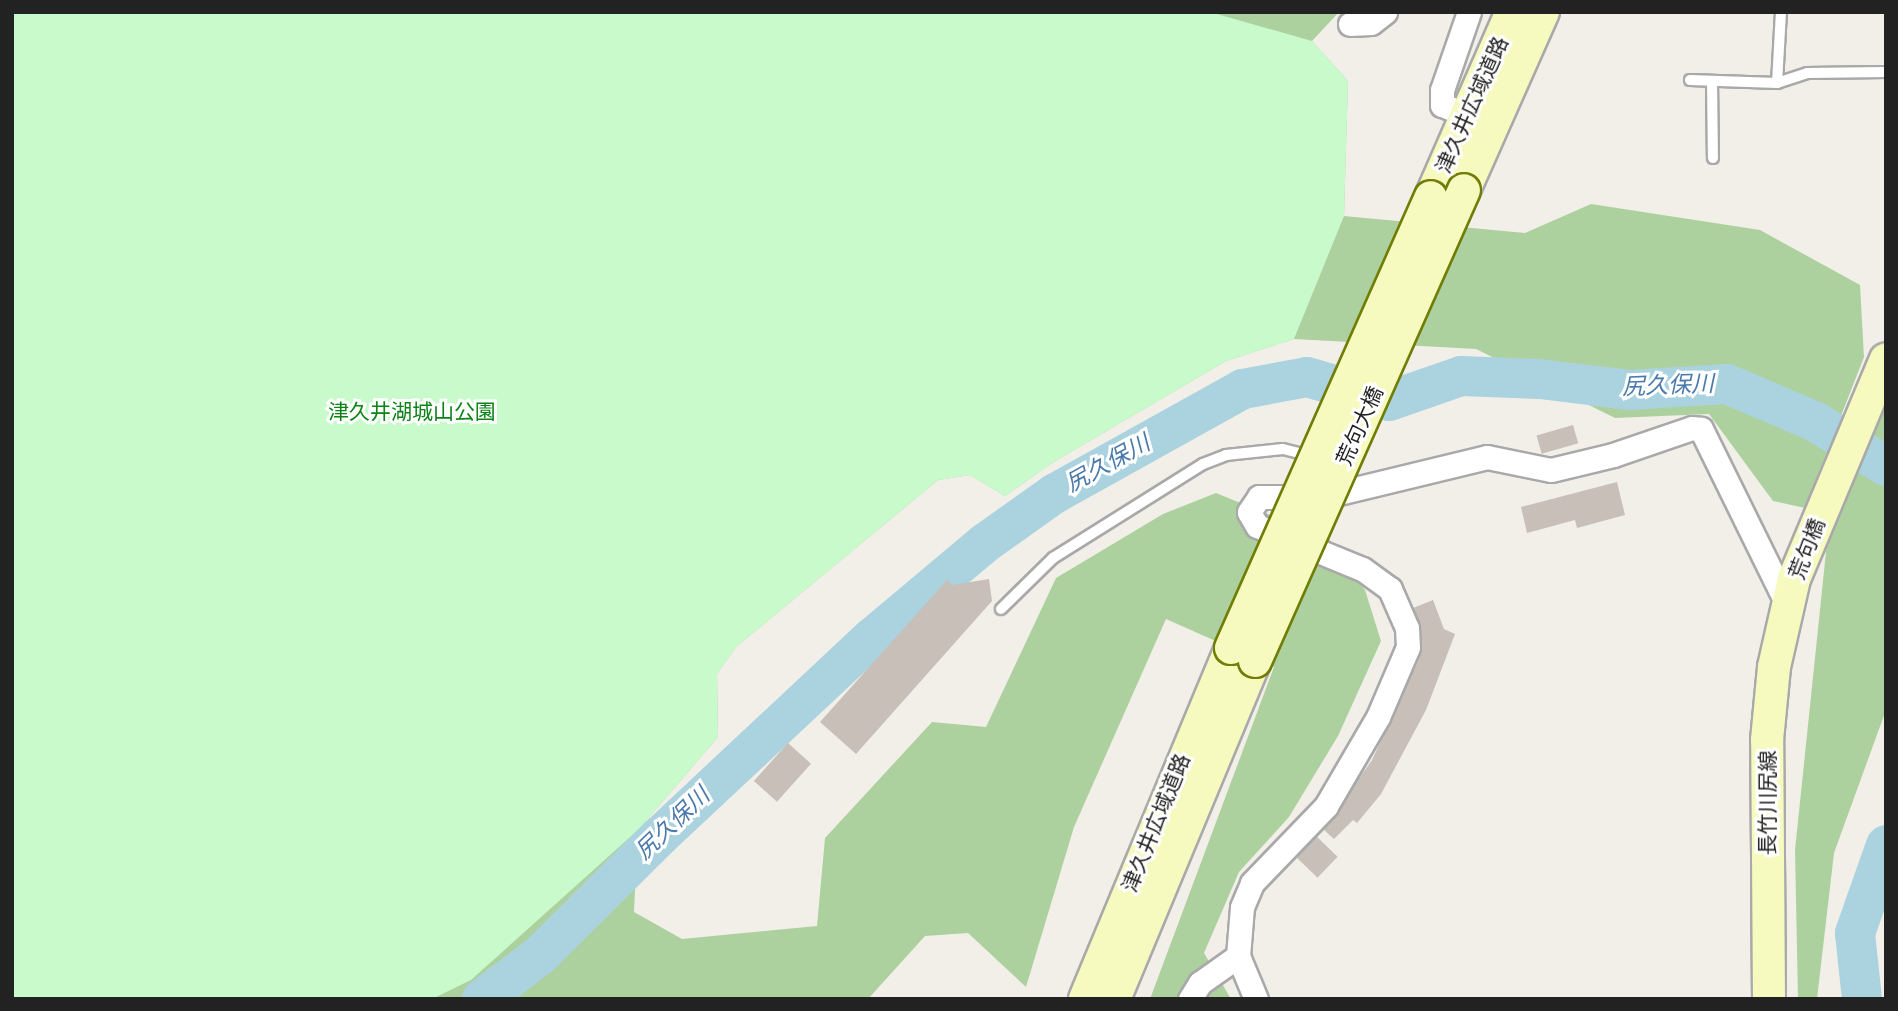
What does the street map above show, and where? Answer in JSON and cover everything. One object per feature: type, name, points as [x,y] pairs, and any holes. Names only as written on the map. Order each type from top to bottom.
[{"type":"main road","name":"津久井広域道路","points":[[1431,198],[1512,12]]},
{"type":"main road","name":"津久井広域道路","points":[[1464,190],[1543,12]]},
{"type":"main road","name":"荒句大橋","points":[[1243,655],[1464,190]]},
{"type":"main road","name":"荒句大橋","points":[[1243,655],[1431,198]]},
{"type":"main road","name":"荒句橋","points":[[1802,582],[1886,359]]},
{"type":"main road","name":"荒句橋","points":[[1790,610],[1886,407]]},
{"type":"main road","name":"長竹川尻線","points":[[1769,999],[1769,710],[1774,667],[1790,610]]},
{"type":"main road","name":"津久井広域道路","points":[[1085,999],[1243,655]]},
{"type":"main road","name":"津久井広域道路","points":[[1114,999],[1243,655]]},
{"type":"street","points":[[1350,24],[1371,23],[1385,12]]},
{"type":"street","points":[[1467,115],[1442,106],[1442,90],[1455,62],[1469,12]]},
{"type":"street","points":[[1256,999],[1238,956],[1240,914],[1252,883],[1326,806],[1378,717],[1408,648],[1402,612],[1390,589],[1378,578],[1257,526],[1250,508],[1264,495],[1322,497],[1362,490],[1487,457],[1551,470],[1613,455],[1692,428],[1702,429],[1790,610]]},
{"type":"street","points":[[1190,999],[1200,983],[1238,956]]},
{"type":"lane","points":[[1777,83],[1782,12]]},
{"type":"lane","points":[[1690,80],[1777,83],[1807,74],[1886,72]]},
{"type":"lane","points":[[1712,81],[1713,158]]},
{"type":"lane","points":[[1002,609],[1053,558],[1203,464],[1226,455],[1283,449],[1309,454],[1329,463],[1362,490]]},
{"type":"green space","name":"津久井湖城山公園","points":[[12,12],[1339,12],[1312,41],[1348,81],[1344,216],[1525,233],[1591,204],[1760,230],[1860,285],[1864,357],[1805,508],[1773,501],[1709,414],[1615,418],[1476,349],[1294,339],[1226,361],[1052,463],[1005,496],[970,475],[938,480],[736,647],[717,674],[718,737],[638,830],[634,912],[682,939],[817,926],[825,838],[932,722],[986,727],[1056,578],[1163,514],[1216,493],[1329,539],[1365,590],[1381,641],[1338,736],[1289,817],[1239,872],[1204,953],[1231,999],[1150,999],[1274,667],[1166,619],[1074,827],[1026,987],[968,933],[925,936],[868,999],[12,999]]},
{"type":"green space","name":"津久井湖城山公園","points":[[12,12],[1210,12],[1312,41],[1348,81],[1344,216],[1294,339],[1226,361],[1052,463],[1005,496],[970,475],[938,480],[736,647],[717,674],[718,737],[638,830],[471,980],[432,999],[12,999]]},
{"type":"green space","points":[[1886,372],[1886,710],[1834,853],[1817,999],[1798,999],[1795,850],[1829,523]]},
{"type":"building","points":[[1573,425],[1578,443],[1542,454],[1536,435]]},
{"type":"building","points":[[1617,482],[1625,515],[1577,528],[1575,520],[1527,533],[1521,507]]},
{"type":"building","points":[[989,579],[992,601],[856,754],[820,722],[947,580],[952,585]]},
{"type":"building","points":[[1433,600],[1444,629],[1455,634],[1426,710],[1381,794],[1357,823],[1353,820],[1334,839],[1323,829],[1372,760],[1418,661],[1421,627],[1413,608]]},
{"type":"building","points":[[788,743],[811,764],[777,802],[754,781]]},
{"type":"building","points":[[1316,836],[1338,857],[1317,878],[1296,857]]},
{"type":"waterway","name":"尻久保川","points":[[482,999],[539,956],[660,836],[873,637],[985,543],[1054,494],[1243,389],[1307,377],[1389,401],[1461,376],[1540,379],[1629,390],[1727,384],[1816,422],[1886,466]]},
{"type":"waterway","points":[[1862,999],[1855,933],[1886,845]]}]
